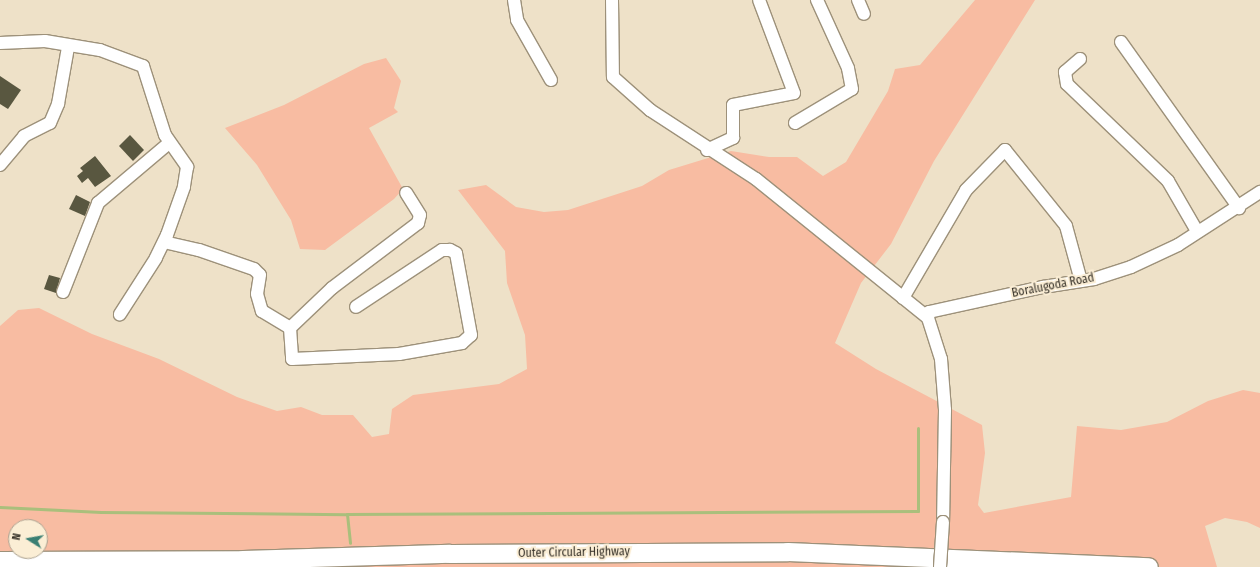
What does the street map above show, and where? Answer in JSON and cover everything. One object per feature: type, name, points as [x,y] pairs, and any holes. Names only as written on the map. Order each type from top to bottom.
[{"type":"highway","name":"Outer Circular Highway","points":[[0,562],[751,552],[1149,567]]},
{"type":"street","points":[[514,0],[517,20],[551,80]]},
{"type":"street","points":[[612,0],[613,77],[650,110],[708,150],[756,180],[928,318],[940,359],[945,410],[943,522],[940,567]]},
{"type":"street","points":[[708,150],[732,138],[733,105],[794,93],[759,0]]},
{"type":"street","points":[[795,123],[852,89],[848,68],[817,0]]},
{"type":"street","points":[[858,0],[864,14]]},
{"type":"street","points":[[0,43],[45,41],[68,47],[100,50],[143,66],[169,142],[187,168],[184,187],[164,242],[120,314]]},
{"type":"street","points":[[1120,42],[1239,208]]},
{"type":"street","points":[[0,165],[24,136],[50,123],[58,104],[68,47]]},
{"type":"street","points":[[1080,59],[1065,72],[1067,84],[1168,181],[1197,231]]},
{"type":"street","points":[[63,292],[98,203],[169,142]]},
{"type":"street","points":[[903,298],[966,190],[1005,150],[1066,226],[1081,281]]},
{"type":"street","name":"Boralugoda Road","points":[[928,318],[929,312],[1081,281],[1131,267],[1178,245],[1197,231],[1239,208],[1260,192]]},
{"type":"street","points":[[290,328],[332,288],[418,223],[420,215],[406,193]]},
{"type":"street","points":[[164,242],[198,250],[254,269],[260,275],[258,294],[262,311],[290,328]]},
{"type":"street","points":[[290,328],[292,359],[299,360],[399,354],[462,343],[471,335],[456,254],[450,250],[442,250],[356,307]]},
{"type":"shaded area","points":[[975,0],[1035,0],[934,161],[891,244],[861,283],[835,343],[876,369],[982,425],[985,453],[978,505],[984,513],[1071,497],[1077,426],[1121,430],[1167,422],[1208,401],[1243,390],[1260,393],[1260,528],[1247,522],[1225,518],[1205,526],[1217,567],[0,567],[0,326],[18,310],[39,308],[92,334],[159,359],[237,397],[277,411],[301,407],[322,415],[353,415],[372,437],[389,434],[392,409],[413,395],[499,384],[527,369],[525,335],[507,283],[505,251],[458,190],[486,185],[516,207],[544,212],[568,210],[642,186],[669,170],[731,151],[769,157],[797,157],[823,176],[846,162],[888,91],[895,69],[920,65]]},
{"type":"shaded area","points":[[386,58],[401,81],[394,108],[398,112],[369,128],[403,189],[394,199],[325,250],[300,249],[291,220],[257,165],[225,128],[284,105],[364,64]]},
{"type":"building","points":[[0,76],[21,90],[8,109],[0,104]]},
{"type":"building","points":[[130,135],[144,150],[133,161],[119,146]]},
{"type":"building","points":[[95,156],[111,176],[95,187],[88,178],[82,183],[77,176],[83,171],[80,168]]},
{"type":"building","points":[[76,195],[90,202],[85,216],[69,209]]},
{"type":"building","points":[[49,275],[60,278],[56,293],[44,289]]},
{"type":"waterway","points":[[0,507],[101,512],[347,514],[918,511],[918,428]]},
{"type":"waterway","points":[[347,514],[350,543]]}]
